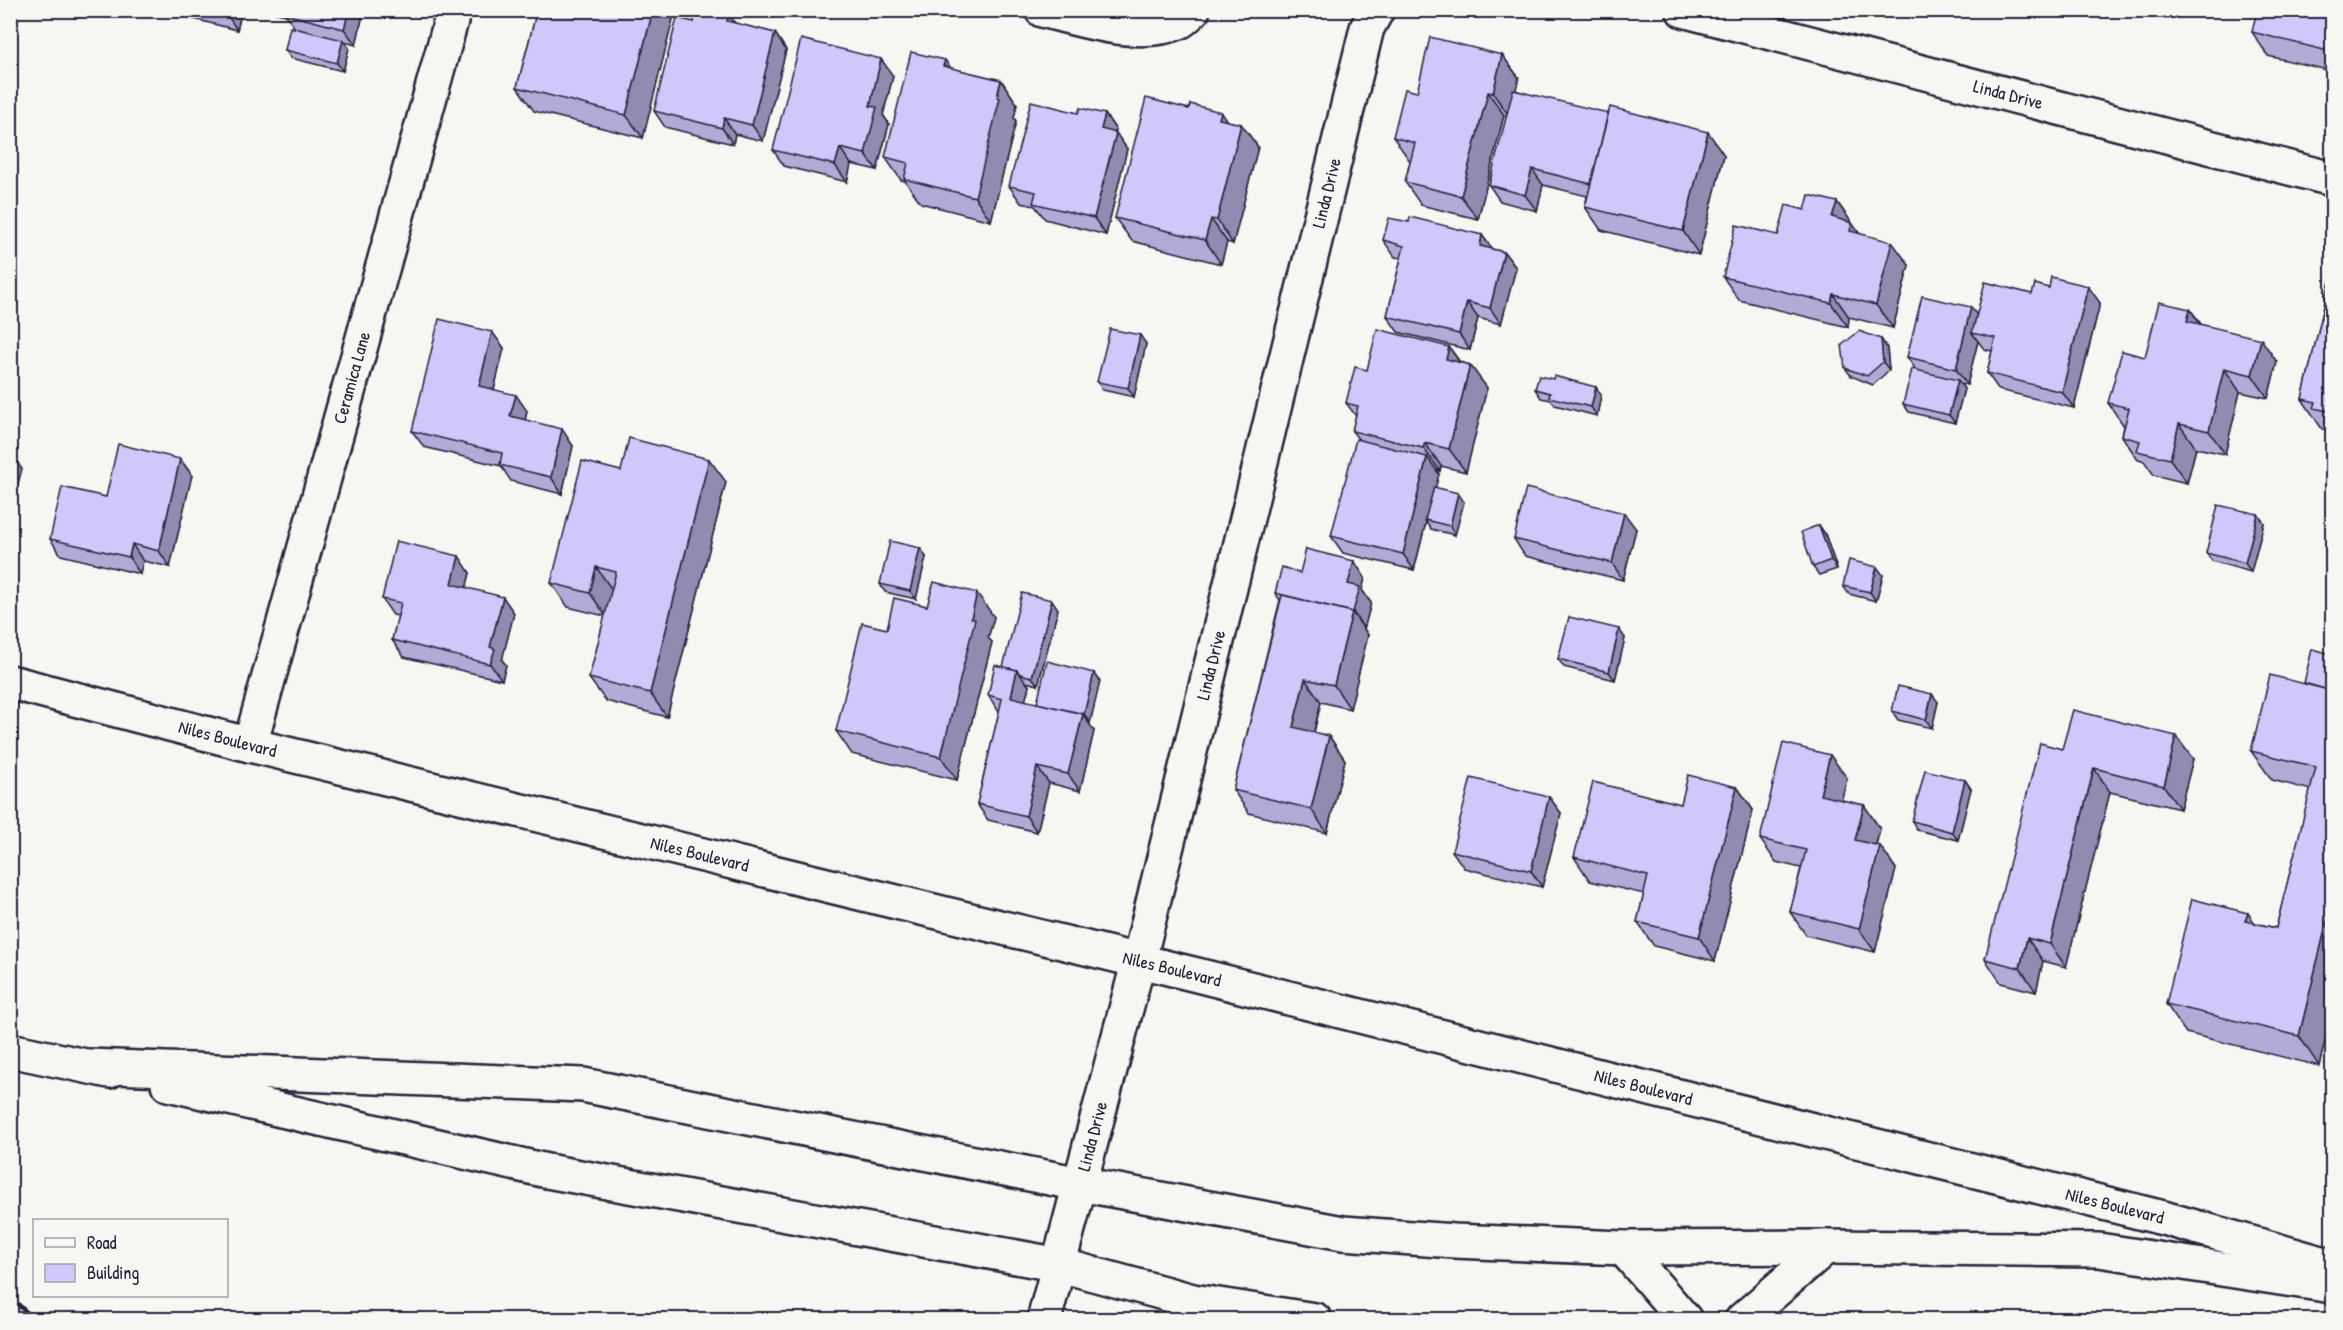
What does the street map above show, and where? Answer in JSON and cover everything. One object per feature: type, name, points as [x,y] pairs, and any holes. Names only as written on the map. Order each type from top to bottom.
[{"type":"street","name":"Ceramica Lane","points":[[250,745],[454,10]]},
{"type":"street","points":[[1042,10],[1086,21],[1140,30],[1180,22],[1193,10]]},
{"type":"street","name":"Linda Drive","points":[[1044,1320],[1139,960],[1367,28],[1377,10]]},
{"type":"street","name":"Linda Drive","points":[[1683,10],[2332,179]]},
{"type":"street","name":"Niles Boulevard","points":[[10,682],[250,745],[1139,960],[2167,1219],[2332,1266]]},
{"type":"street","points":[[10,1050],[547,1171],[1060,1265],[1193,1300],[1315,1320]]},
{"type":"street","points":[[88,1066],[583,1085],[1080,1184],[1343,1233],[1454,1241],[1623,1248],[1826,1247],[2099,1251],[2332,1286]]},
{"type":"street","points":[[1742,1320],[1826,1247]]},
{"type":"street","points":[[1623,1248],[1685,1320]]},
{"type":"building","points":[[286,10],[349,10],[344,29],[285,14]]},
{"type":"building","points":[[537,10],[653,10],[626,115],[517,87]]},
{"type":"building","points":[[696,10],[712,10],[729,15],[727,21],[775,33],[752,125],[724,118],[722,128],[654,111],[677,18],[694,22]]},
{"type":"building","points":[[2257,10],[2332,10],[2332,52],[2252,32]]},
{"type":"building","points":[[290,27],[343,40],[337,63],[285,50]]},
{"type":"building","points":[[1430,37],[1502,55],[1493,93],[1488,92],[1461,196],[1405,182],[1415,143],[1393,137],[1405,89],[1417,92]]},
{"type":"building","points":[[801,39],[881,59],[870,106],[877,107],[865,154],[840,148],[835,165],[773,150]]},
{"type":"building","points":[[911,52],[945,60],[943,66],[1001,80],[997,97],[1000,98],[975,197],[904,179],[908,163],[885,157]]},
{"type":"building","points":[[1513,90],[1608,113],[1591,184],[1532,169],[1525,195],[1489,185]]},
{"type":"building","points":[[1146,98],[1189,109],[1190,104],[1221,112],[1219,119],[1241,124],[1217,220],[1211,219],[1205,240],[1115,218]]},
{"type":"building","points":[[1031,101],[1078,113],[1080,108],[1105,114],[1101,129],[1116,133],[1094,218],[1033,203],[1036,192],[1009,186]]},
{"type":"building","points":[[1610,107],[1708,132],[1683,231],[1585,207]]},
{"type":"building","points":[[1809,195],[1837,202],[1832,217],[1852,223],[1850,231],[1892,242],[1876,305],[1833,294],[1831,303],[1723,277],[1736,225],[1778,235],[1786,205],[1805,210]]},
{"type":"building","points":[[1410,217],[1482,235],[1480,246],[1504,252],[1490,308],[1467,302],[1459,334],[1387,316],[1404,246],[1383,240],[1389,218],[1409,222]]},
{"type":"building","points":[[2332,273],[2332,412],[2314,408],[2316,402],[2302,399]]},
{"type":"building","points":[[2051,277],[2088,286],[2062,392],[1987,373],[1995,338],[1972,333],[1985,282],[2032,294],[2035,284],[2049,288]]},
{"type":"building","points":[[1922,296],[1971,307],[1956,369],[1907,357]]},
{"type":"building","points":[[2159,302],[2190,309],[2187,321],[2261,339],[2252,375],[2224,368],[2209,431],[2179,424],[2170,459],[2137,451],[2140,441],[2122,436],[2129,408],[2108,403],[2122,351],[2145,357]]},
{"type":"building","points":[[439,319],[492,332],[479,386],[516,395],[510,416],[562,429],[551,477],[500,465],[502,453],[412,431]]},
{"type":"building","points":[[1110,329],[1140,335],[1128,388],[1097,382]]},
{"type":"building","points":[[1377,329],[1449,347],[1446,359],[1470,365],[1449,449],[1425,443],[1423,448],[1352,431],[1358,406],[1346,403],[1355,367],[1367,370]]},
{"type":"building","points":[[1859,331],[1881,339],[1883,362],[1867,376],[1845,368],[1842,345]]},
{"type":"building","points":[[1912,369],[1958,380],[1949,415],[1903,404]]},
{"type":"building","points":[[1539,376],[1553,379],[1554,376],[1596,387],[1591,407],[1549,397],[1550,393],[1535,389]]},
{"type":"building","points":[[629,438],[709,459],[650,693],[589,678],[616,572],[596,567],[590,593],[551,583],[582,461],[621,471]]},
{"type":"building","points":[[1356,439],[1427,457],[1403,554],[1331,536]]},
{"type":"building","points":[[118,444],[180,459],[159,551],[132,544],[129,557],[50,539],[62,487],[106,497]]},
{"type":"building","points":[[1434,487],[1458,493],[1450,526],[1425,520]]},
{"type":"building","points":[[1526,488],[1624,513],[1612,563],[1514,539]]},
{"type":"building","points":[[2218,505],[2258,514],[2245,563],[2206,553]]},
{"type":"building","points":[[1819,525],[1831,560],[1813,567],[1801,532]]},
{"type":"building","points":[[396,541],[459,556],[452,584],[503,597],[490,647],[495,649],[490,664],[392,640],[401,603],[382,599]]},
{"type":"building","points":[[890,541],[920,548],[910,591],[880,584]]},
{"type":"building","points":[[1306,549],[1354,561],[1348,584],[1360,587],[1353,612],[1275,593],[1282,567],[1300,573]]},
{"type":"building","points":[[1849,560],[1877,567],[1870,592],[1843,586]]},
{"type":"building","points":[[934,582],[977,593],[971,618],[975,619],[941,757],[836,731],[862,623],[887,629],[894,598],[927,606]]},
{"type":"building","points":[[1022,593],[1052,600],[1032,677],[1003,667]]},
{"type":"building","points":[[1282,595],[1352,612],[1334,685],[1305,679],[1293,727],[1329,736],[1311,809],[1233,790]]},
{"type":"building","points":[[1569,617],[1619,629],[1609,672],[1558,659]]},
{"type":"building","points":[[2312,649],[2332,654],[2332,691],[2304,683]]},
{"type":"building","points":[[1047,661],[1094,673],[1084,714],[1037,703]]},
{"type":"building","points":[[995,665],[1017,670],[1011,697],[1083,714],[1068,774],[1037,767],[1026,816],[977,804],[1002,699],[988,695]]},
{"type":"building","points":[[2270,675],[2332,691],[2332,901],[2299,1036],[2166,1004],[2192,899],[2248,913],[2245,921],[2276,928],[2316,767],[2251,751]]},
{"type":"building","points":[[1898,686],[1932,694],[1926,720],[1892,711]]},
{"type":"building","points":[[2073,710],[2176,736],[2164,786],[2094,768],[2050,944],[2027,938],[2020,968],[1985,959],[2040,743],[2062,749]]},
{"type":"building","points":[[1783,743],[1830,755],[1820,795],[1864,805],[1855,840],[1880,846],[1859,929],[1790,912],[1806,850],[1760,839]]},
{"type":"building","points":[[1925,770],[1965,780],[1952,832],[1912,821]]},
{"type":"building","points":[[1688,775],[1737,787],[1699,937],[1637,922],[1648,876],[1574,857],[1593,782],[1681,804]]},
{"type":"building","points":[[1471,778],[1549,797],[1531,871],[1452,851]]},
{"type":"railway","points":[[10,1297],[35,1320]]}]
